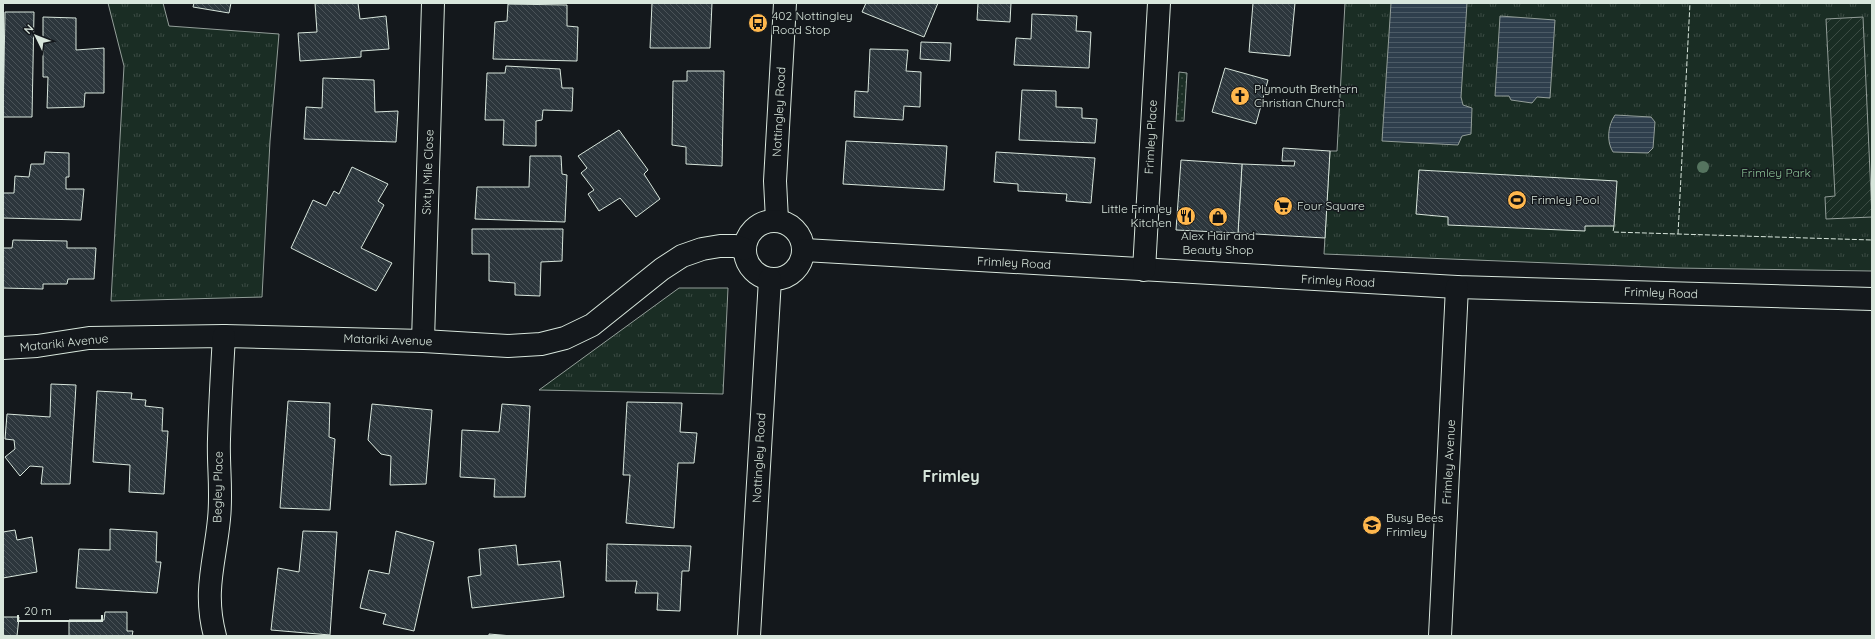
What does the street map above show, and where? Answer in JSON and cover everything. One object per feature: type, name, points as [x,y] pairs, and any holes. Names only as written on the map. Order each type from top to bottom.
[{"type":"street","name":"Sixty Mile Close","points":[[423,341],[433,3]]},
{"type":"street","name":"Nottingley Road","points":[[777,220],[775,181],[785,3]]},
{"type":"street","name":"Frimley Place","points":[[1144,270],[1159,3]]},
{"type":"street","points":[[777,220],[788,223],[797,230],[802,240],[804,250],[801,262],[793,273],[783,279],[770,279],[760,276],[751,269],[746,260],[744,249],[747,238],[754,228],[765,222],[777,220]]},
{"type":"street","name":"Matariki Avenue","points":[[3,348],[37,346],[89,338],[224,336],[423,341],[508,346],[541,344],[565,338],[592,325],[662,269],[682,256],[702,248],[735,246],[744,249]]},
{"type":"street","name":"Frimley Road","points":[[804,250],[1457,287],[1872,299]]},
{"type":"street","name":"Nottingley Road","points":[[749,636],[770,279]]},
{"type":"street","name":"Frimley Avenue","points":[[1440,636],[1457,287]]},
{"type":"street","name":"Begley Place","points":[[215,636],[210,617],[210,577],[219,519],[221,476],[218,441],[224,336]]},
{"type":"green space","points":[[108,3],[163,3],[169,26],[279,34],[270,141],[262,297],[111,301],[124,66]]},
{"type":"green space","name":"Frimley Park","points":[[1345,3],[1872,3],[1872,271],[1676,268],[1324,254],[1330,151],[1337,151]]},
{"type":"green space","points":[[1863,17],[1872,217],[1826,219],[1825,197],[1835,196],[1826,19]]},
{"type":"green space","points":[[1179,72],[1187,73],[1184,121],[1176,121]]},
{"type":"green space","points":[[679,288],[728,288],[723,394],[539,390]]},
{"type":"water","points":[[1391,3],[1467,3],[1461,97],[1463,105],[1472,108],[1471,134],[1462,136],[1458,145],[1382,141]]},
{"type":"water","points":[[1500,16],[1555,20],[1550,98],[1537,97],[1532,103],[1511,100],[1509,96],[1495,96]]},
{"type":"water","points":[[1615,115],[1651,117],[1655,122],[1653,148],[1648,153],[1613,152],[1609,143],[1609,128]]},
{"type":"building","points":[[194,3],[231,3],[229,13],[193,7]]},
{"type":"building","points":[[315,3],[358,3],[360,19],[386,16],[389,49],[361,51],[361,57],[300,61],[298,33],[317,32]]},
{"type":"building","points":[[652,3],[712,3],[710,48],[650,48]]},
{"type":"building","points":[[866,3],[938,3],[924,37],[862,12]]},
{"type":"building","points":[[978,3],[1011,3],[1010,22],[977,20]]},
{"type":"building","points":[[1253,3],[1295,3],[1290,56],[1249,52]]},
{"type":"building","points":[[508,4],[567,5],[567,26],[578,27],[577,61],[493,59],[495,22],[507,21]]},
{"type":"building","points":[[5,12],[34,12],[32,117],[3,117]]},
{"type":"building","points":[[1032,14],[1077,16],[1076,31],[1091,32],[1089,68],[1014,65],[1016,38],[1031,39]]},
{"type":"building","points":[[43,17],[76,18],[76,50],[104,48],[104,93],[85,93],[84,107],[47,108],[48,77],[43,77]]},
{"type":"building","points":[[921,42],[951,43],[950,61],[920,59]]},
{"type":"building","points":[[870,49],[908,50],[906,71],[921,72],[920,107],[904,106],[903,120],[854,117],[855,91],[868,92]]},
{"type":"building","points":[[506,66],[560,69],[562,88],[573,88],[572,111],[543,110],[542,120],[536,121],[536,146],[503,145],[504,120],[485,120],[487,73],[505,73]]},
{"type":"building","name":"Plymouth Brethern Christian Church","points":[[1225,68],[1268,80],[1256,124],[1212,112]]},
{"type":"building","points":[[687,71],[724,71],[722,166],[686,164],[686,147],[672,145],[673,81],[687,81]]},
{"type":"building","points":[[323,78],[374,80],[375,112],[398,111],[396,142],[304,139],[306,107],[322,108]]},
{"type":"building","points":[[1022,90],[1056,91],[1056,107],[1082,108],[1082,118],[1097,119],[1095,143],[1019,140]]},
{"type":"building","points":[[619,130],[648,170],[644,174],[660,199],[636,217],[620,198],[599,211],[588,194],[594,190],[581,173],[587,168],[578,156]]},
{"type":"building","points":[[846,141],[947,146],[944,190],[843,184]]},
{"type":"building","name":"Four Square","points":[[1283,148],[1330,151],[1325,238],[1238,233],[1242,164],[1294,166],[1295,161],[1282,161]]},
{"type":"building","points":[[45,152],[69,153],[69,177],[66,177],[66,189],[84,189],[81,220],[3,218],[3,193],[14,193],[15,176],[29,177],[31,164],[44,164]]},
{"type":"building","points":[[996,152],[1095,158],[1091,203],[1066,201],[1067,194],[1018,191],[1018,184],[994,182]]},
{"type":"building","points":[[530,156],[561,156],[562,174],[567,175],[565,222],[475,219],[477,187],[529,187]]},
{"type":"building","points":[[1181,160],[1242,164],[1238,233],[1176,230]]},
{"type":"building","points":[[352,167],[388,184],[378,201],[384,205],[361,248],[392,263],[376,291],[291,248],[313,200],[326,206],[334,191],[339,194]]},
{"type":"building","name":"Frimley Pool","points":[[1419,170],[1617,181],[1614,226],[1585,226],[1585,231],[1448,225],[1448,217],[1416,214]]},
{"type":"building","points":[[472,229],[563,229],[562,261],[541,262],[540,296],[515,295],[515,283],[489,281],[489,254],[472,254]]},
{"type":"building","points":[[13,240],[67,241],[67,248],[96,248],[94,279],[68,279],[67,284],[43,284],[43,289],[3,288],[3,248],[12,248]]},
{"type":"building","points":[[51,384],[76,385],[70,484],[41,484],[43,467],[30,466],[20,476],[5,457],[15,449],[14,440],[5,439],[7,414],[50,417]]},
{"type":"building","points":[[97,391],[132,393],[131,399],[146,400],[145,406],[163,408],[162,431],[168,431],[164,494],[129,492],[130,465],[93,462]]},
{"type":"building","points":[[288,401],[330,403],[329,437],[335,439],[330,510],[280,508]]},
{"type":"building","points":[[627,402],[682,403],[680,432],[697,433],[694,463],[678,463],[674,528],[626,523],[630,475],[623,475]]},
{"type":"building","points":[[372,404],[432,410],[426,484],[390,485],[391,456],[381,454],[368,440]]},
{"type":"building","points":[[502,404],[530,406],[525,497],[494,497],[495,479],[460,477],[462,430],[499,432]]},
{"type":"building","points":[[110,529],[157,532],[156,562],[161,562],[157,593],[76,588],[79,549],[110,550]]},
{"type":"building","points":[[15,530],[17,540],[32,537],[37,572],[3,578],[3,532]]},
{"type":"building","points":[[303,531],[337,532],[330,635],[271,630],[278,568],[299,572]]},
{"type":"building","points":[[396,531],[434,542],[414,631],[383,624],[386,614],[360,608],[369,570],[389,574]]},
{"type":"building","points":[[607,544],[691,546],[689,571],[682,571],[680,611],[657,610],[658,593],[635,593],[637,581],[606,581]]},
{"type":"building","points":[[516,545],[518,565],[560,561],[564,597],[472,608],[468,577],[481,575],[479,549]]},
{"type":"building","points":[[105,612],[127,612],[127,631],[133,631],[132,636],[69,636],[69,620],[104,620]]},
{"type":"building","points":[[3,617],[19,617],[17,636],[3,636]]},
{"type":"building","points":[[489,634],[512,636],[489,636]]},
{"type":"fence","points":[[1678,234],[1690,3]]},
{"type":"fence","points":[[1614,226],[1613,232],[1872,240]]},
{"type":"place","name":"402 Nottingley Road Stop","points":[[758,23]]},
{"type":"place","name":"Plymouth Brethern Christian Church","points":[[1240,96]]},
{"type":"place","name":"Frimley Pool","points":[[1517,200]]},
{"type":"place","name":"Four Square","points":[[1283,206]]},
{"type":"place","name":"Little Frimley Kitchen","points":[[1186,216]]},
{"type":"place","name":"Alex Hair and Beauty Shop","points":[[1218,217]]},
{"type":"place","name":"Busy Bees Frimley","points":[[1372,525]]},
{"type":"district","name":"Frimley","points":[[951,476]]}]
